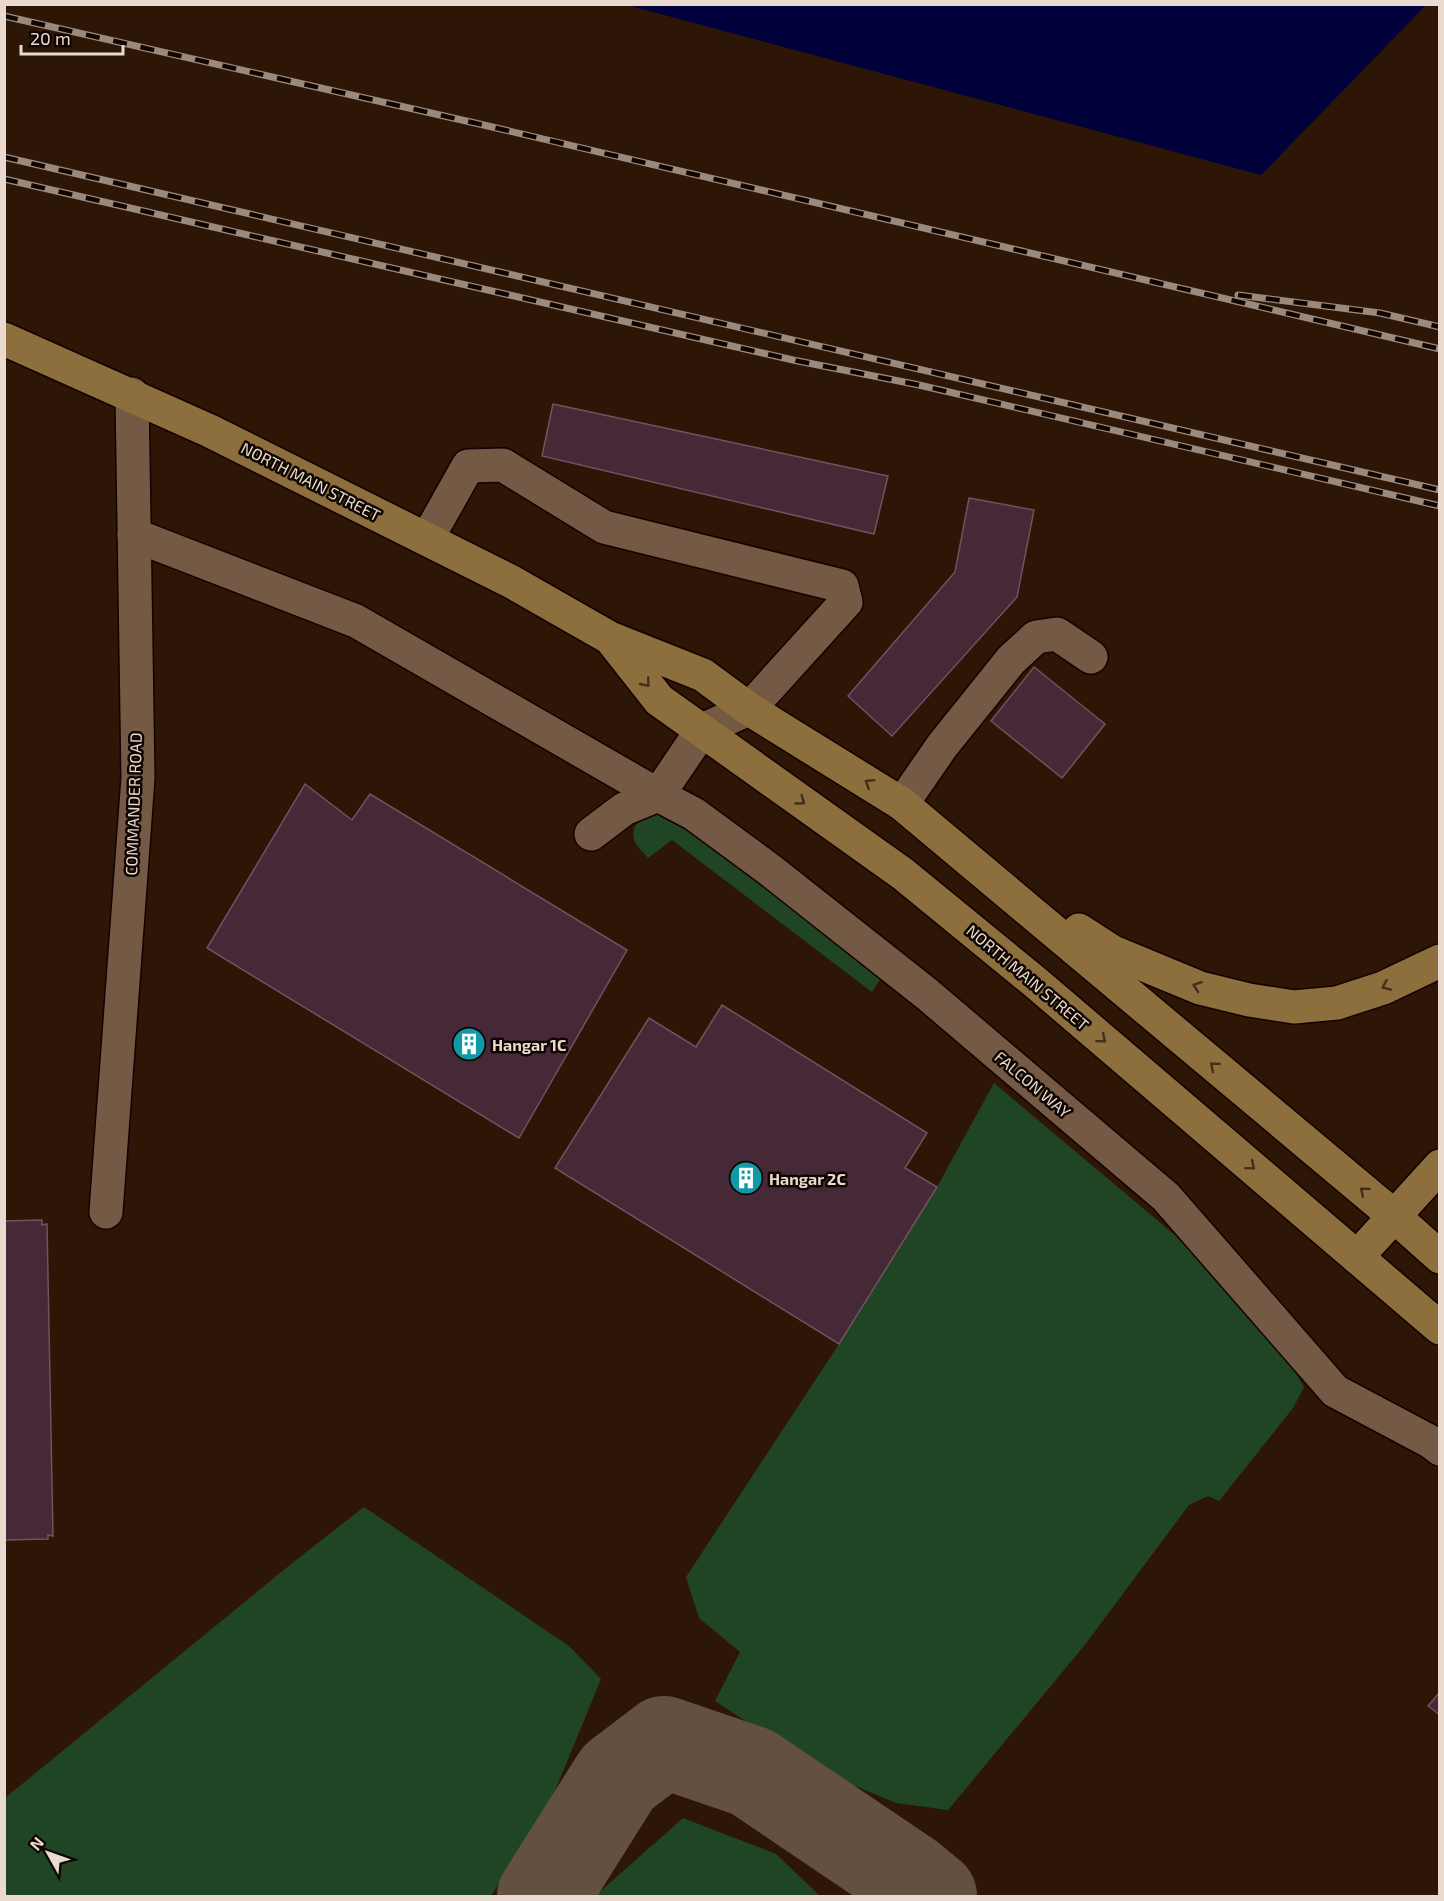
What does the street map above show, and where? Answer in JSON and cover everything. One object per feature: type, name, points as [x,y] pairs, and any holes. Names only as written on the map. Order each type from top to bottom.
[{"type":"main road","name":"NORTH MAIN STREET","points":[[4,339],[210,430],[512,582],[610,638],[703,675],[749,709],[902,804],[1440,1257]]},
{"type":"main road","name":"NORTH MAIN STREET","points":[[610,638],[660,700],[903,874],[1035,982],[1440,1328]]},
{"type":"main road","points":[[902,804],[1041,904],[1113,952],[1200,988],[1249,1000],[1294,1007],[1337,1003],[1383,988],[1440,961]]},
{"type":"main road","points":[[1357,1257],[1440,1166]]},
{"type":"street","name":"COMMANDER ROAD","points":[[106,1212],[138,778],[132,394]]},
{"type":"street","points":[[427,539],[468,466],[503,465],[604,527],[842,586],[846,602],[749,709],[702,730],[658,795],[624,809],[591,834]]},
{"type":"street","name":"FALCON WAY","points":[[134,535],[356,621],[694,814],[927,994],[1166,1197],[1335,1391],[1440,1449]]},
{"type":"street","points":[[902,804],[942,746],[976,703],[1011,660],[1036,637],[1057,634],[1091,657]]},
{"type":"green space","points":[[664,810],[884,973],[872,992],[672,840],[648,858],[635,842],[634,829],[646,816]]},
{"type":"green space","points":[[994,1083],[1201,1257],[1277,1340],[1304,1387],[1293,1408],[1219,1501],[1208,1496],[1189,1505],[1084,1646],[948,1810],[896,1803],[822,1772],[715,1701],[740,1652],[699,1618],[686,1577],[839,1344],[937,1187]]},
{"type":"green space","points":[[364,1507],[569,1646],[601,1679],[550,1803],[491,1896],[5,1896],[5,1798]]},
{"type":"green space","points":[[683,1818],[776,1854],[820,1896],[595,1896]]},
{"type":"shaded area","points":[[627,5],[1426,5],[1261,175]]},
{"type":"building","points":[[553,404],[888,476],[874,534],[542,456]]},
{"type":"building","points":[[969,498],[1034,510],[1017,597],[892,736],[848,696],[955,572]]},
{"type":"building","points":[[1034,667],[1105,724],[1062,778],[991,721]]},
{"type":"building","name":"Hangar 1C","points":[[305,784],[352,820],[370,794],[627,950],[519,1138],[207,948]]},
{"type":"building","name":"Hangar 2C","points":[[722,1005],[927,1133],[905,1168],[937,1187],[839,1344],[555,1168],[649,1018],[696,1047]]},
{"type":"building","points":[[42,1220],[42,1225],[47,1224],[53,1536],[48,1535],[48,1539],[4,1540],[4,1221]]},
{"type":"building","points":[[1440,1692],[1440,1715],[1428,1706]]},
{"type":"taxiway","points":[[543,1896],[618,1777],[664,1742],[752,1772],[909,1878],[931,1896]]},
{"type":"railway","points":[[4,16],[475,123],[1440,349]]},
{"type":"railway","points":[[4,157],[1440,490]]},
{"type":"railway","points":[[4,179],[793,360],[919,385],[1440,506]]},
{"type":"railway","points":[[1238,295],[1380,313],[1440,327]]},
{"type":"place","name":"Hangar 1C","points":[[469,1044]]},
{"type":"place","name":"Hangar 2C","points":[[746,1178]]}]
